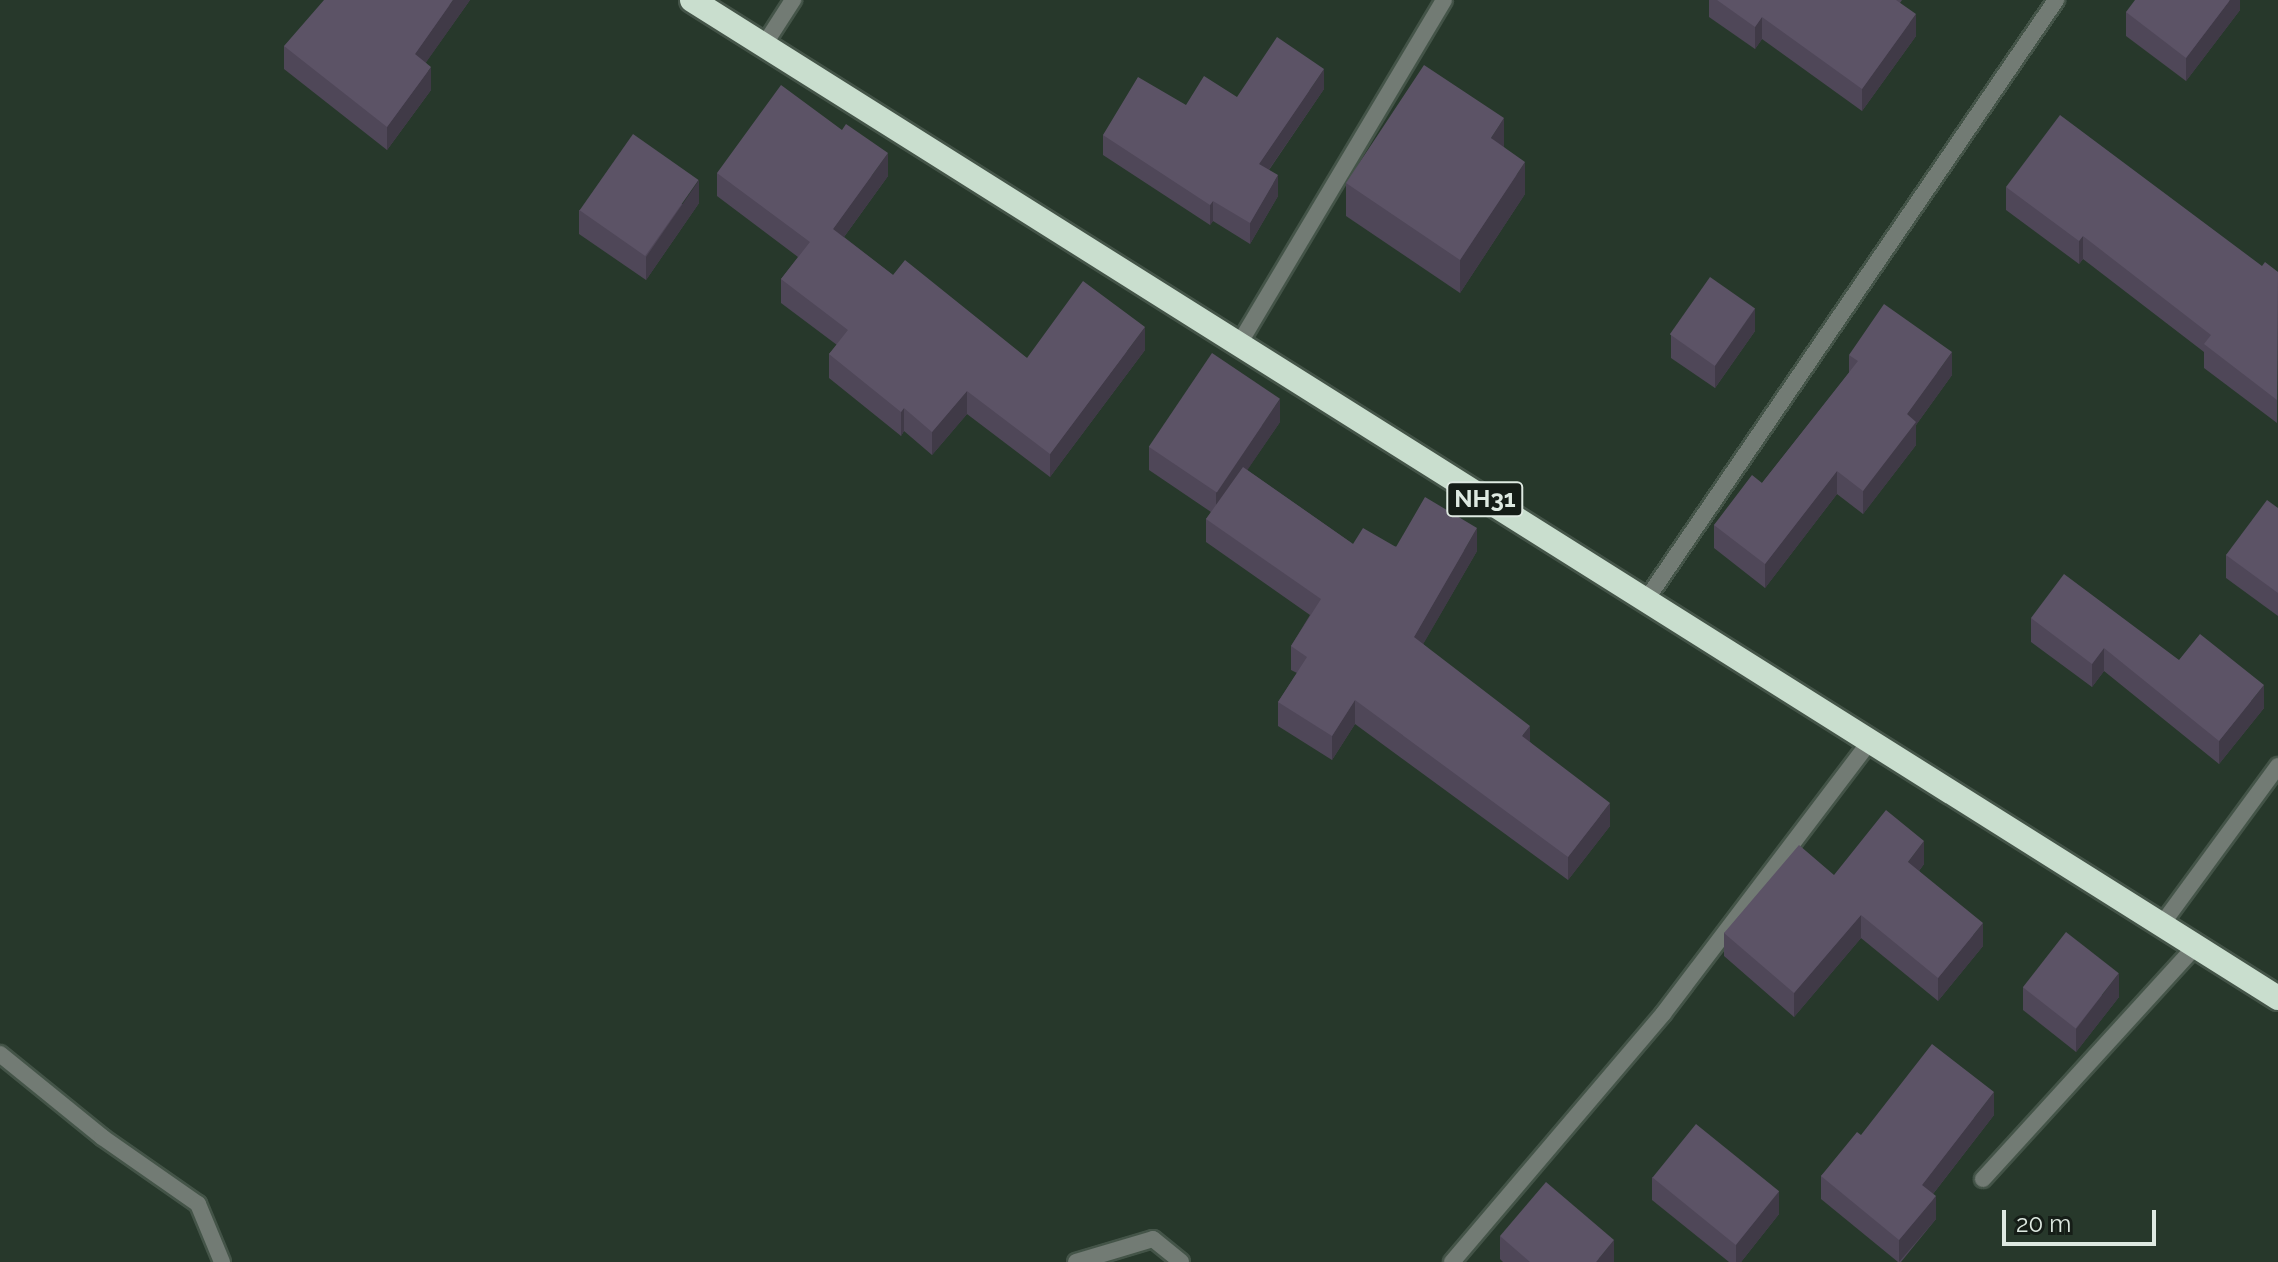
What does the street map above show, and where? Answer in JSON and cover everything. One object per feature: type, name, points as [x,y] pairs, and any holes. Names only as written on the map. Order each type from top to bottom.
[{"type":"highway","name":"NH31","points":[[692,0],[2278,998]]},
{"type":"street","points":[[764,45],[793,0]]},
{"type":"street","points":[[1239,344],[1444,0]]},
{"type":"street","points":[[1646,600],[2056,0]]},
{"type":"street","points":[[1452,1262],[1663,1014],[1870,741]]},
{"type":"street","points":[[2162,924],[2278,766]]},
{"type":"street","points":[[1983,1179],[2196,946]]},
{"type":"street","points":[[0,1054],[102,1137],[198,1204],[222,1262]]},
{"type":"street","points":[[1076,1262],[1153,1239],[1181,1262]]},
{"type":"building","points":[[324,0],[453,0],[415,54],[431,67],[387,127],[284,46]]},
{"type":"building","points":[[1717,0],[1896,0],[1916,14],[1862,89],[1762,17],[1755,27]]},
{"type":"building","points":[[2135,0],[2230,0],[2186,58],[2126,12]]},
{"type":"building","points":[[1277,37],[1324,69],[1259,164],[1278,175],[1250,223],[1213,201],[1210,205],[1103,135],[1138,77],[1186,105],[1204,76],[1237,97]]},
{"type":"building","points":[[1424,65],[1504,118],[1491,138],[1525,162],[1460,260],[1346,183]]},
{"type":"building","points":[[781,85],[842,130],[846,124],[888,153],[833,229],[893,275],[905,260],[1027,358],[1083,281],[1145,327],[1050,454],[967,391],[932,432],[904,408],[901,412],[829,354],[848,330],[781,279],[810,242],[717,173]]},
{"type":"building","points":[[2060,115],[2262,266],[2265,262],[2278,272],[2277,400],[2204,344],[2211,335],[2083,236],[2079,241],[2006,187]]},
{"type":"building","points":[[633,134],[699,180],[645,256],[580,210]]},
{"type":"building","points":[[1710,277],[1755,309],[1715,366],[1670,334]]},
{"type":"building","points":[[1884,304],[1952,352],[1907,414],[1916,422],[1863,491],[1837,471],[1765,564],[1714,525],[1752,475],[1762,483],[1858,361],[1849,355]]},
{"type":"building","points":[[1212,353],[1280,399],[1217,493],[1149,447]]},
{"type":"building","points":[[1243,467],[1353,544],[1363,528],[1396,547],[1425,497],[1477,528],[1414,637],[1530,726],[1522,736],[1610,803],[1568,857],[1355,700],[1332,736],[1278,702],[1307,657],[1291,646],[1321,599],[1206,519]]},
{"type":"building","points":[[2267,500],[2278,508],[2278,593],[2226,555]]},
{"type":"building","points":[[2064,574],[2179,660],[2200,634],[2264,685],[2219,741],[2104,648],[2092,664],[2031,618]]},
{"type":"building","points":[[1886,810],[1924,841],[1908,862],[1983,923],[1938,978],[1861,915],[1794,993],[1724,933],[1799,845],[1834,875]]},
{"type":"building","points":[[2066,932],[2119,973],[2076,1028],[2023,987]]},
{"type":"building","points":[[1932,1044],[1994,1092],[1922,1185],[1936,1196],[1899,1240],[1821,1176],[1857,1132],[1861,1135]]},
{"type":"building","points":[[1696,1124],[1779,1191],[1736,1245],[1653,1178]]},
{"type":"building","points":[[1546,1182],[1614,1240],[1596,1262],[1530,1262],[1500,1236]]}]
